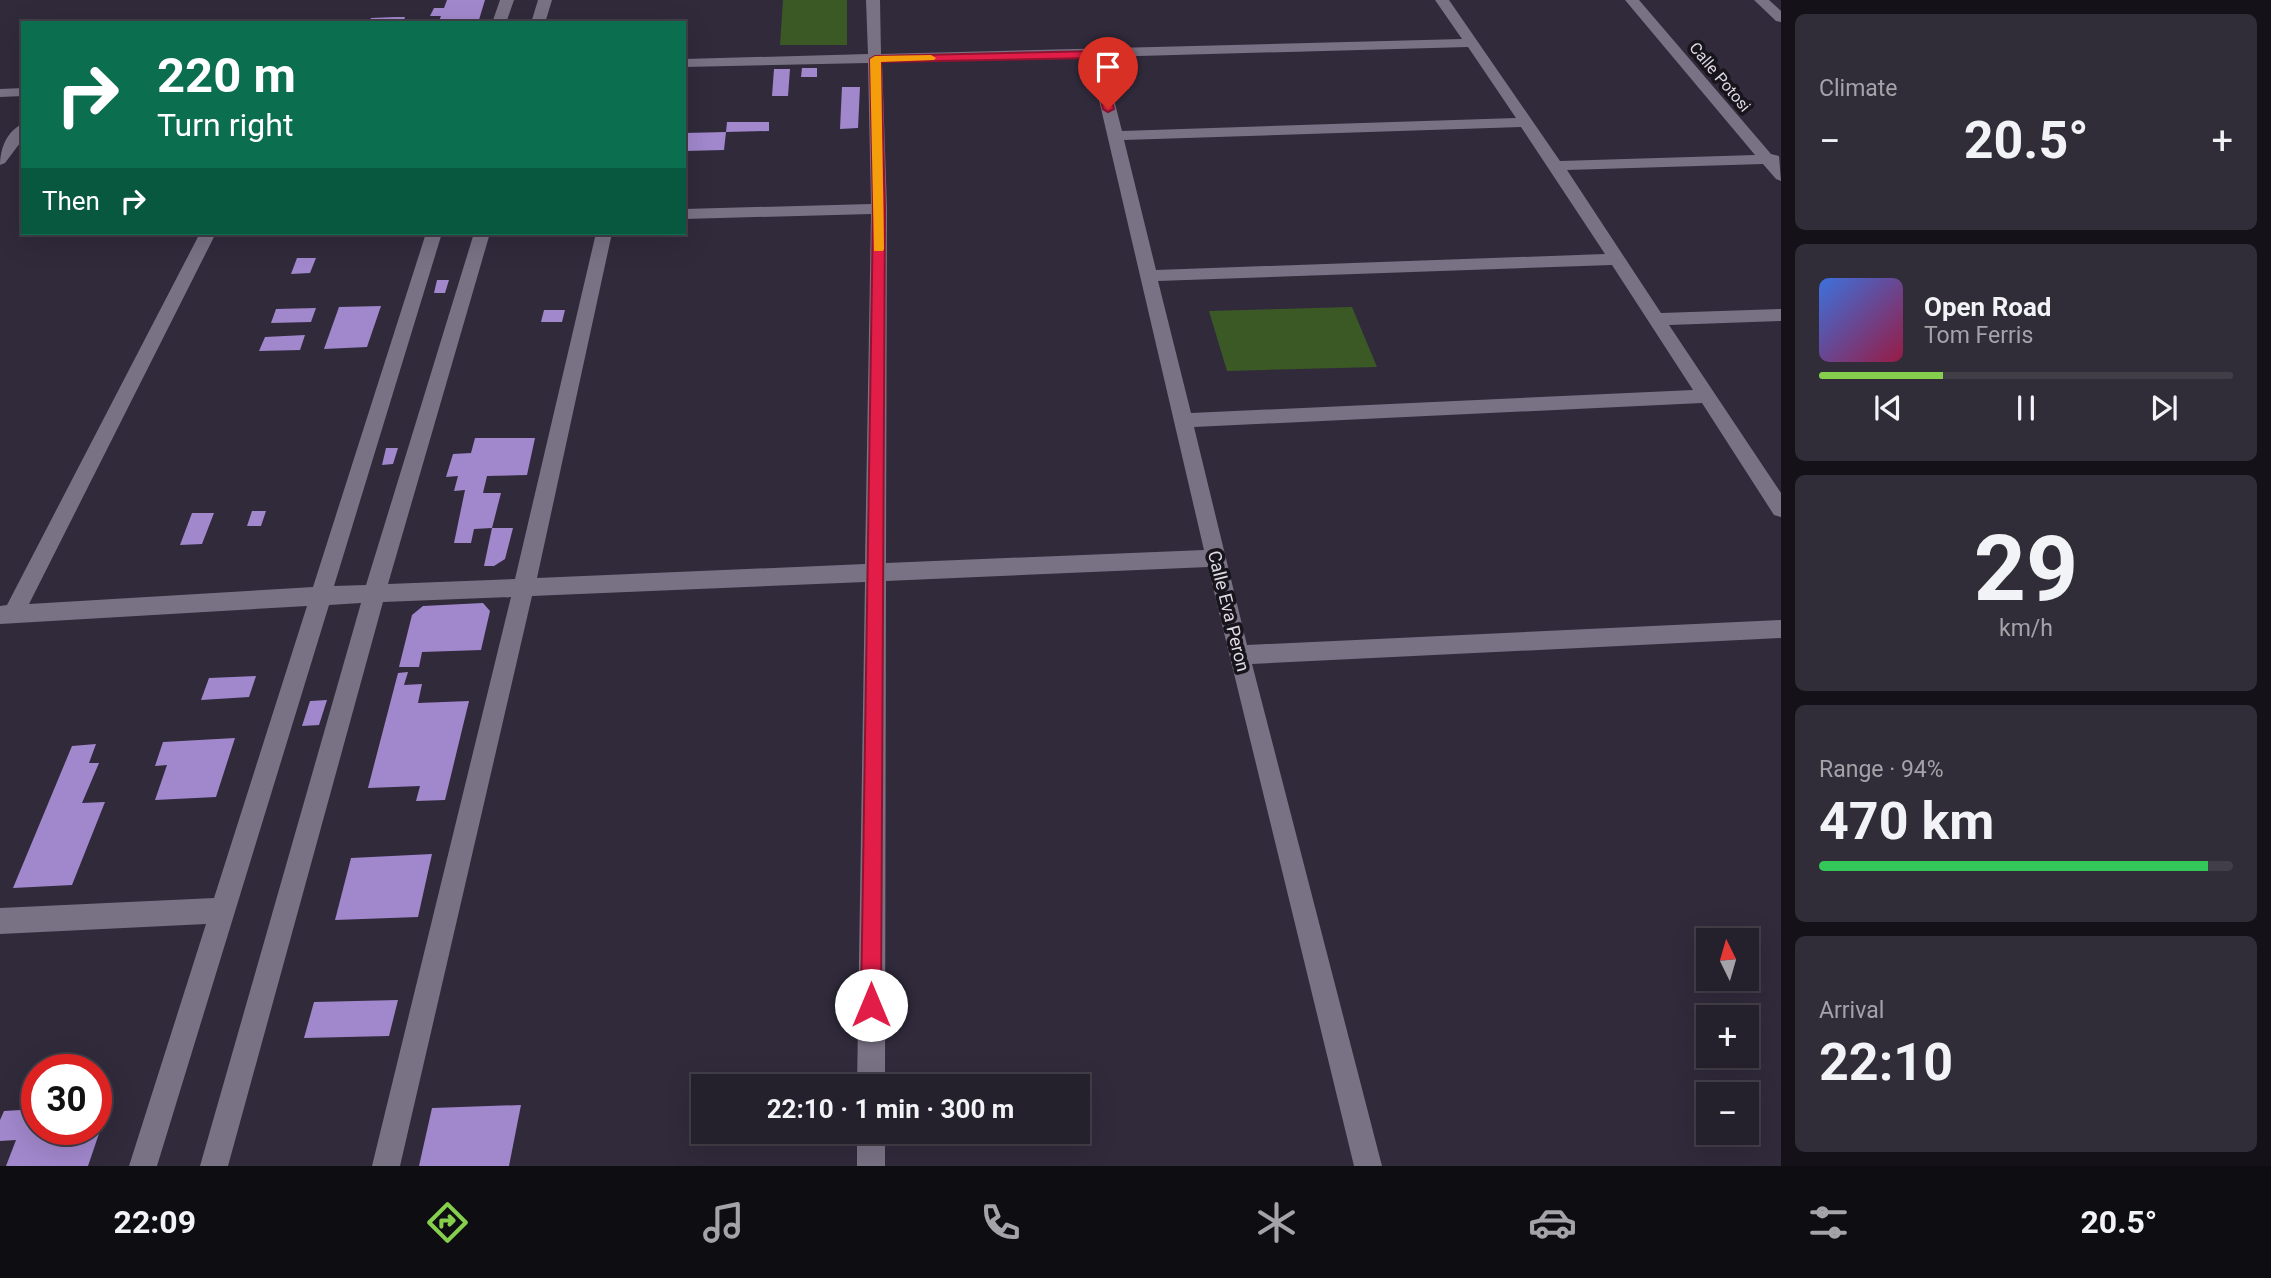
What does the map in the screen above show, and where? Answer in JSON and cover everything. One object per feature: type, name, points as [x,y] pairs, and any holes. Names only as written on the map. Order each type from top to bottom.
[{"type":"street","points":[[500,21],[506,0]]},
{"type":"street","points":[[539,21],[545,0]]},
{"type":"street","points":[[871,1074],[873,571],[879,209],[873,0]]},
{"type":"street","points":[[1441,0],[1556,166],[1781,509]]},
{"type":"street","name":"Calle Potosi","points":[[1632,0],[1773,159],[1781,176]]},
{"type":"street","points":[[1761,0],[1781,18]]},
{"type":"street","points":[[686,63],[1096,55],[1471,43]]},
{"type":"street","name":"Calle Eva Peron","points":[[1096,55],[1216,558],[1368,1166]]},
{"type":"street","points":[[0,93],[21,92]]},
{"type":"street","points":[[1114,136],[1526,122]]},
{"type":"street","points":[[0,160],[21,131]]},
{"type":"street","points":[[1556,166],[1773,159]]},
{"type":"street","points":[[686,214],[879,209]]},
{"type":"street","points":[[6,614],[207,235]]},
{"type":"street","points":[[143,1166],[433,235]]},
{"type":"street","points":[[214,1166],[374,595],[481,235]]},
{"type":"street","points":[[386,1166],[524,587],[604,235]]},
{"type":"street","points":[[1147,275],[1616,259]]},
{"type":"street","points":[[1655,319],[1781,315]]},
{"type":"street","points":[[1183,420],[1706,396]]},
{"type":"street","points":[[6,614],[321,596],[1216,558]]},
{"type":"street","points":[[1240,655],[1781,629]]},
{"type":"street","points":[[0,921],[224,910]]},
{"type":"street","points":[[871,1144],[871,1166]]},
{"type":"green space","points":[[783,0],[847,0],[847,45],[780,45]]},
{"type":"green space","points":[[1352,307],[1377,367],[1227,371],[1209,311]]},
{"type":"building","points":[[447,0],[485,0],[479,21],[439,21],[441,16],[430,16],[434,8],[444,8]]},
{"type":"building","points":[[405,17],[404,21],[370,21],[371,18]]},
{"type":"building","points":[[802,68],[817,68],[817,77],[801,77]]},
{"type":"building","points":[[774,69],[790,69],[788,96],[772,96]]},
{"type":"building","points":[[842,87],[860,87],[858,128],[840,129]]},
{"type":"building","points":[[727,122],[769,122],[769,131],[726,132]]},
{"type":"building","points":[[726,132],[724,150],[686,151],[686,133]]},
{"type":"building","points":[[297,258],[316,258],[310,273],[291,274]]},
{"type":"building","points":[[437,280],[449,280],[445,293],[434,293]]},
{"type":"building","points":[[381,306],[367,347],[324,349],[339,307]]},
{"type":"building","points":[[316,308],[311,322],[271,323],[276,309]]},
{"type":"building","points":[[544,310],[565,310],[562,322],[541,322]]},
{"type":"building","points":[[305,335],[300,350],[259,351],[265,337]]},
{"type":"building","points":[[475,438],[535,438],[527,475],[487,476],[483,493],[501,493],[492,528],[474,529],[471,543],[454,543],[465,490],[454,491],[458,476],[446,477],[453,454],[471,453]]},
{"type":"building","points":[[386,448],[398,448],[393,464],[382,465]]},
{"type":"building","points":[[252,511],[266,511],[261,526],[247,526]]},
{"type":"building","points":[[192,513],[214,513],[202,544],[180,545]]},
{"type":"building","points":[[492,528],[513,528],[505,559],[494,566],[484,566]]},
{"type":"building","points":[[483,603],[490,611],[481,650],[422,652],[419,667],[399,667],[412,615],[423,606]]},
{"type":"building","points":[[408,672],[404,685],[422,684],[418,703],[469,701],[445,800],[416,801],[420,786],[368,788],[398,673]]},
{"type":"building","points":[[256,676],[249,697],[201,700],[209,678]]},
{"type":"building","points":[[327,700],[319,725],[302,726],[310,701]]},
{"type":"building","points":[[235,738],[216,797],[155,800],[167,765],[155,766],[163,742]]},
{"type":"building","points":[[96,744],[89,763],[99,763],[82,803],[105,802],[72,885],[13,888],[72,746]]},
{"type":"building","points":[[432,854],[418,917],[335,920],[351,858]]},
{"type":"building","points":[[398,1000],[389,1036],[304,1038],[314,1002]]},
{"type":"building","points":[[521,1105],[509,1166],[419,1166],[432,1108]]},
{"type":"building","points":[[21,1110],[21,1145],[95,1145],[88,1166],[6,1166],[16,1140],[0,1141],[0,1120],[4,1111]]},
{"type":"slow traffic","points":[[878,249],[875,59],[931,58]]},
{"type":"route","points":[[871,1005],[873,571],[879,209],[875,59],[1096,55],[1108,109]]}]
